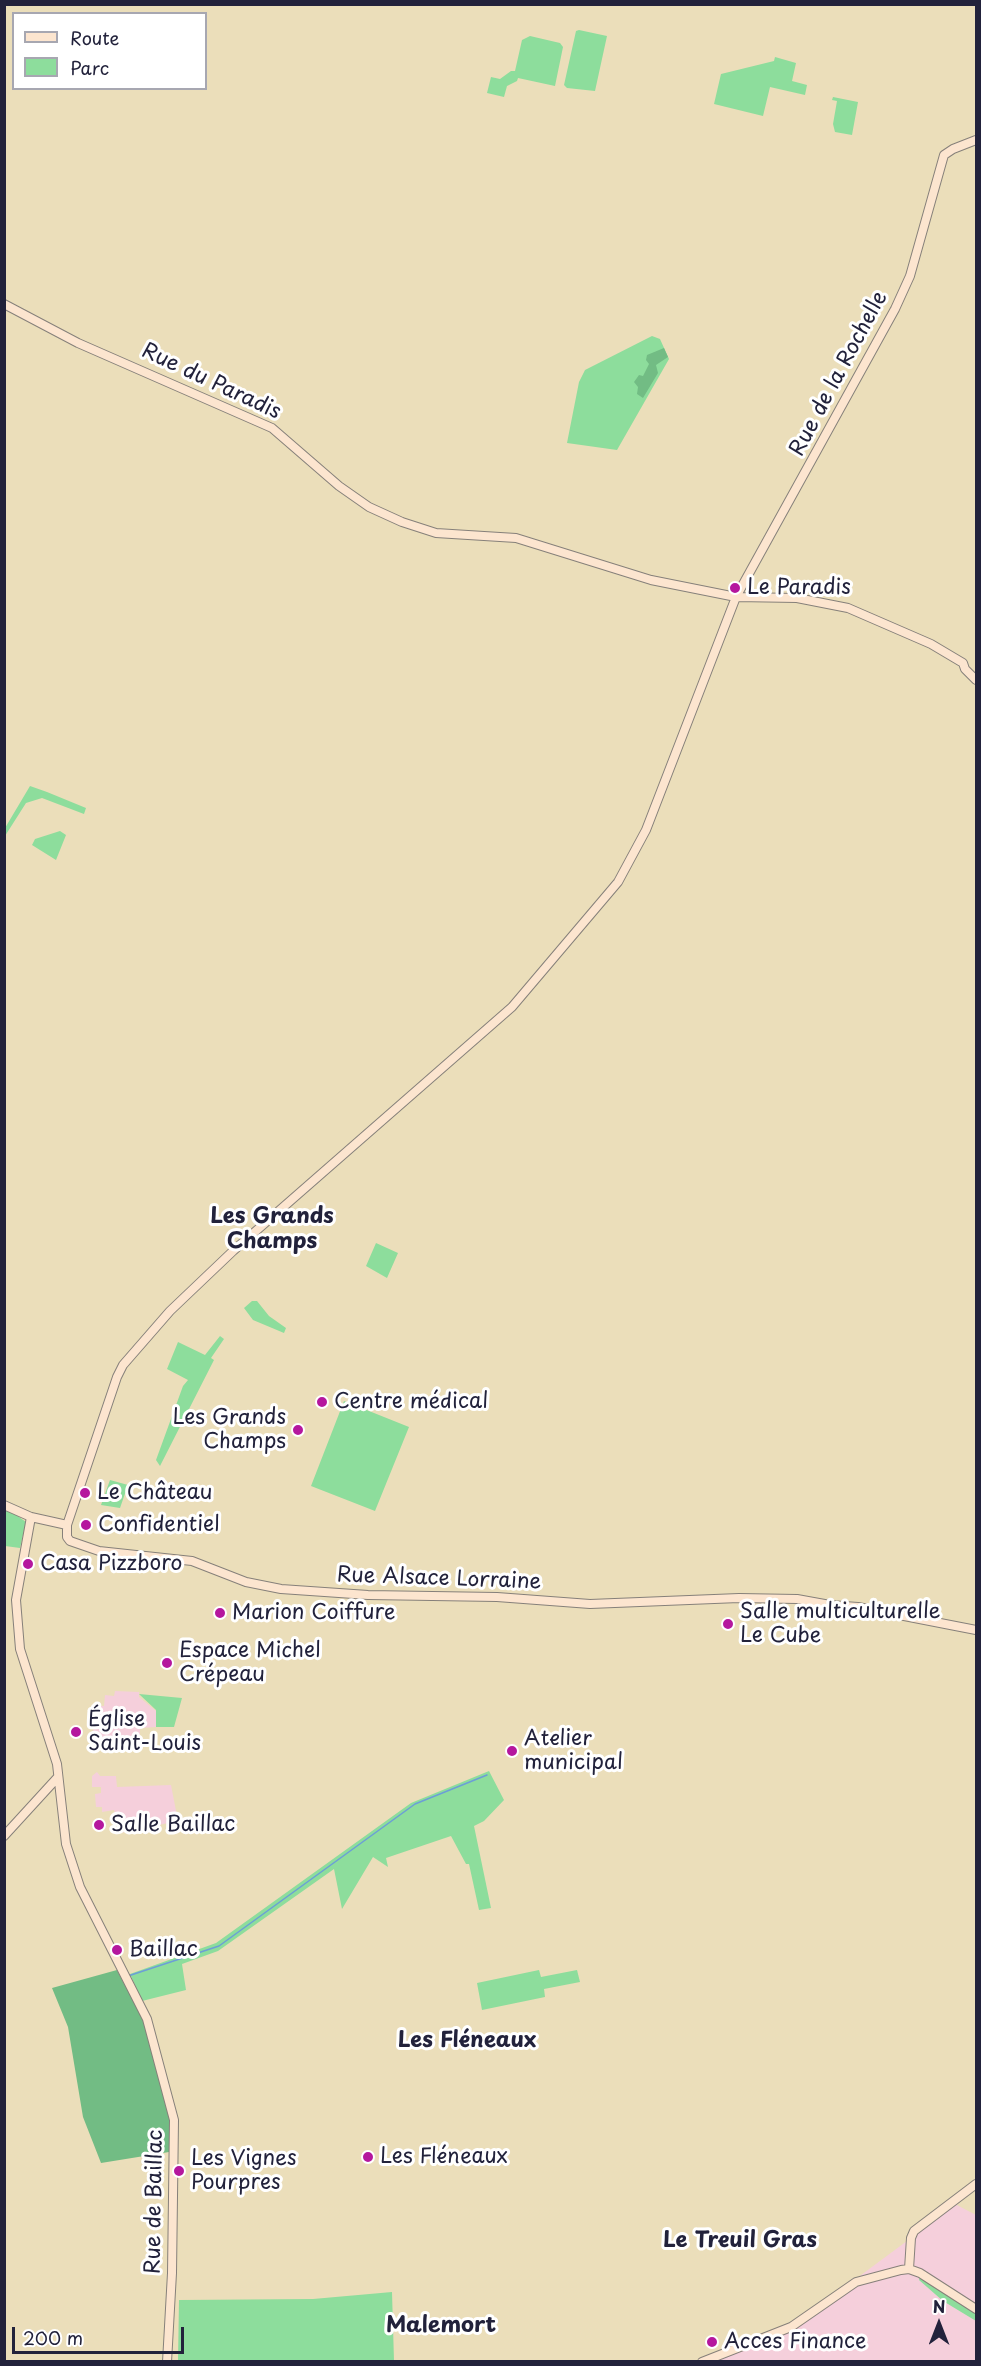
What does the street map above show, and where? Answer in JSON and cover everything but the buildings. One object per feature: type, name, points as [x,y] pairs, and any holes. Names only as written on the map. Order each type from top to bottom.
[{"type":"street","name":"Rue de la Rochelle","points":[[67,1525],[120,1371],[170,1311],[512,1007],[618,882],[646,830],[736,597],[895,309],[910,276],[939,166],[944,155],[953,148],[976,140]]},
{"type":"street","name":"Rue du Paradis","points":[[4,304],[78,343],[272,428],[339,486],[369,507],[402,522],[436,533],[516,538],[636,576],[736,597],[797,598],[849,608],[931,644],[963,663],[964,669],[976,680]]},
{"type":"street","points":[[4,1505],[31,1517],[67,1525]]},
{"type":"street","name":"Rue de Baillac","points":[[31,1517],[16,1600],[20,1649],[44,1717],[58,1777],[66,1844],[75,1873],[147,2019],[174,2120],[172,2273],[167,2361]]},
{"type":"street","name":"Rue Alsace Lorraine","points":[[67,1525],[67,1537],[75,1543],[99,1551],[192,1561],[259,1585],[345,1594],[486,1596],[590,1604],[806,1599],[976,1630]]},
{"type":"street","points":[[4,1836],[58,1777]]},
{"type":"street","points":[[43,1793],[59,1798]]},
{"type":"street","points":[[909,2269],[911,2238],[914,2231],[976,2184]]},
{"type":"street","points":[[702,2361],[791,2328],[856,2282],[909,2269],[920,2273],[976,2309]]},
{"type":"shaded area","points":[[115,1691],[139,1692],[139,1697],[156,1711],[156,1727],[140,1728],[140,1744],[94,1741],[92,1710],[100,1711],[100,1706],[104,1706],[105,1695],[114,1696]]},
{"type":"shaded area","points":[[97,1772],[100,1776],[116,1776],[117,1787],[171,1785],[178,1821],[120,1833],[114,1810],[102,1812],[102,1807],[96,1807],[95,1794],[101,1793],[101,1787],[92,1787],[92,1776]]},
{"type":"shaded area","points":[[951,2202],[976,2215],[976,2361],[702,2362],[791,2327],[911,2238]]},
{"type":"green space","points":[[576,31],[607,36],[595,91],[567,88],[564,85]]},
{"type":"green space","points":[[530,36],[560,43],[563,47],[555,86],[518,78],[517,81],[507,86],[504,97],[487,93],[491,77],[500,79],[511,71],[515,71],[522,40]]},
{"type":"green space","points":[[775,57],[796,63],[792,81],[807,85],[805,95],[770,87],[763,116],[714,104],[721,74],[774,61]]},
{"type":"green space","points":[[833,97],[858,102],[852,135],[835,132],[833,124],[837,101],[832,100]]},
{"type":"green space","points":[[652,336],[660,339],[669,359],[617,450],[567,443],[579,382],[585,370]]},
{"type":"green space","points":[[664,348],[668,357],[656,365],[658,373],[643,398],[637,394],[638,387],[634,382],[639,375],[643,376],[649,364],[646,360],[647,355]]},
{"type":"green space","points":[[30,786],[86,808],[84,814],[42,798],[26,803],[5,836],[5,828]]},
{"type":"green space","points":[[60,831],[66,835],[56,860],[32,845],[35,839]]},
{"type":"green space","points":[[376,1243],[398,1253],[387,1278],[366,1266]]},
{"type":"green space","points":[[252,1301],[257,1301],[269,1316],[286,1328],[284,1333],[253,1320],[244,1308]]},
{"type":"green space","points":[[220,1336],[224,1339],[211,1358],[214,1360],[160,1466],[156,1460],[183,1386],[188,1380],[167,1369],[178,1342],[205,1355]]},
{"type":"green space","points":[[344,1401],[409,1427],[375,1511],[311,1486]]},
{"type":"green space","points":[[110,1480],[128,1485],[120,1508],[101,1505]]},
{"type":"green space","points":[[5,1507],[26,1522],[20,1548],[5,1546]]},
{"type":"green space","points":[[139,1694],[182,1698],[174,1727],[156,1727],[156,1710]]},
{"type":"green space","points":[[489,1771],[504,1800],[484,1821],[474,1826],[491,1908],[479,1910],[469,1864],[466,1864],[451,1836],[386,1858],[388,1867],[373,1857],[342,1909],[334,1869],[218,1951],[182,1964],[186,1990],[142,2001],[130,1974],[216,1943],[411,1803]]},
{"type":"green space","points":[[117,1970],[144,2022],[170,2121],[169,2152],[101,2163],[83,2117],[68,2027],[52,1988]]},
{"type":"green space","points":[[539,1970],[541,1977],[577,1970],[580,1982],[544,1989],[545,1997],[482,2010],[477,1983]]},
{"type":"green space","points":[[920,2277],[975,2312],[976,2321],[943,2301],[919,2280]]},
{"type":"green space","points":[[392,2292],[394,2361],[178,2361],[179,2300],[313,2299]]},
{"type":"waterway","points":[[128,1976],[219,1946],[415,1804],[487,1775]]},
{"type":"place","name":"Le Paradis","points":[[735,588]]},
{"type":"place","name":"Centre médical","points":[[322,1402]]},
{"type":"place","name":"Les Grands Champs","points":[[298,1430]]},
{"type":"place","name":"Le Château","points":[[85,1493]]},
{"type":"place","name":"Confidentiel","points":[[86,1525]]},
{"type":"place","name":"Casa Pizzboro","points":[[28,1564]]},
{"type":"place","name":"Marion Coiffure","points":[[220,1613]]},
{"type":"place","name":"Salle multiculturelle Le Cube","points":[[728,1624]]},
{"type":"place","name":"Espace Michel Crépeau","points":[[167,1663]]},
{"type":"place","name":"Église Saint-Louis","points":[[76,1732]]},
{"type":"place","name":"Atelier municipal","points":[[512,1751]]},
{"type":"place","name":"Salle Baillac","points":[[99,1825]]},
{"type":"place","name":"Baillac","points":[[117,1950]]},
{"type":"place","name":"Les Fléneaux","points":[[368,2157]]},
{"type":"place","name":"Les Vignes Pourpres","points":[[179,2171]]},
{"type":"place","name":"Acces Finance","points":[[712,2342]]},
{"type":"district","name":"Les Grands Champs","points":[[272,1230]]},
{"type":"district","name":"Les Fléneaux","points":[[467,2041]]},
{"type":"district","name":"Le Treuil Gras","points":[[740,2241]]},
{"type":"district","name":"Malemort","points":[[441,2326]]}]
